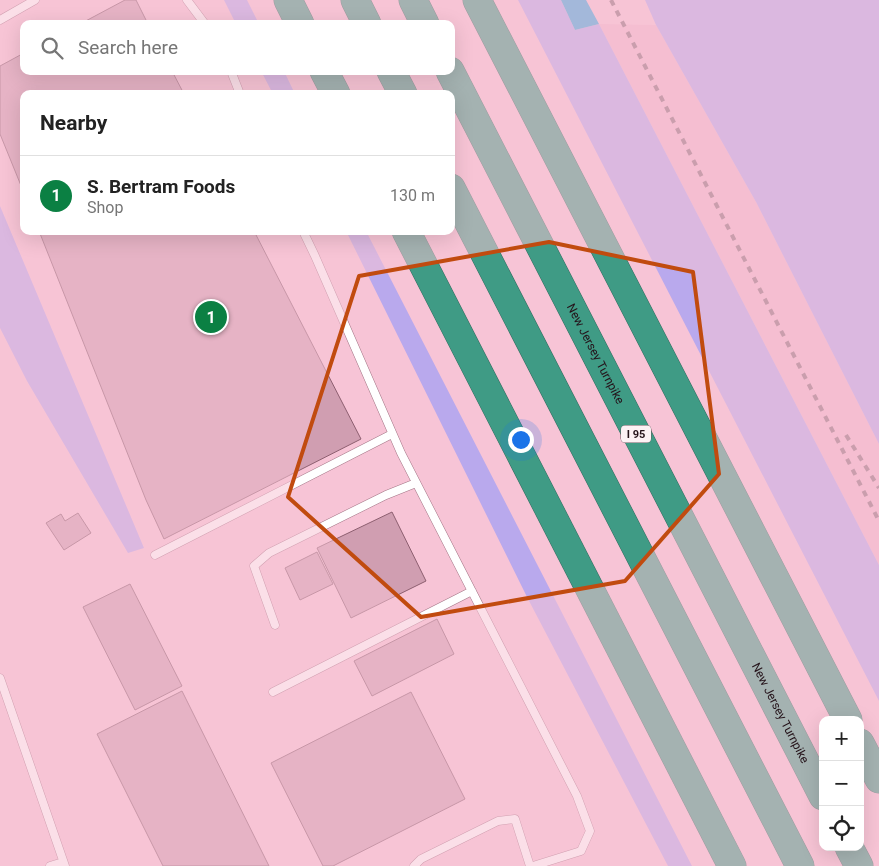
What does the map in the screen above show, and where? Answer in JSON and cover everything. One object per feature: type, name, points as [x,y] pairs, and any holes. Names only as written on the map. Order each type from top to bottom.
[{"type":"highway","points":[[288,0],[298,20]]},
{"type":"highway","points":[[355,0],[365,20]]},
{"type":"highway","points":[[413,0],[423,20]]},
{"type":"highway","points":[[477,0],[846,716]]},
{"type":"highway","points":[[326,75],[334,90]]},
{"type":"highway","points":[[393,75],[401,90]]},
{"type":"highway","name":"New Jersey Turnpike","points":[[452,75],[819,788]]},
{"type":"highway","points":[[455,196],[800,866]]},
{"type":"highway","points":[[408,235],[732,866]]},
{"type":"highway","points":[[864,751],[879,779]]},
{"type":"highway","points":[[851,851],[859,866]]},
{"type":"lane","points":[[0,20],[35,0]]},
{"type":"lane","points":[[187,0],[202,20]]},
{"type":"lane","points":[[233,75],[238,90]]},
{"type":"lane","points":[[305,235],[392,434],[577,796],[590,831],[581,851],[531,866],[515,819],[498,821],[421,859],[414,866]]},
{"type":"lane","points":[[156,555],[392,434]]},
{"type":"lane","points":[[275,625],[254,566],[269,553],[386,495],[416,483]]},
{"type":"lane","points":[[273,692],[472,591]]},
{"type":"lane","points":[[0,678],[64,864],[50,866]]},
{"type":"highlighted area","points":[[549,242],[693,272],[719,474],[625,581],[421,617],[288,497],[359,276]]},
{"type":"shaded area","points":[[224,0],[247,0],[257,20],[234,20]]},
{"type":"shaded area","points":[[518,0],[561,0],[575,30],[599,24],[879,565],[879,701]]},
{"type":"shaded area","points":[[645,0],[879,0],[879,444],[756,202],[656,25]]},
{"type":"shaded area","points":[[599,24],[656,25],[756,202],[879,444],[879,565]]},
{"type":"shaded area","points":[[263,75],[286,75],[293,90],[271,90]]},
{"type":"shaded area","points":[[0,206],[144,548],[128,553],[27,381],[0,328]]},
{"type":"shaded area","points":[[348,235],[368,235],[692,866],[668,866],[528,599]]},
{"type":"water","points":[[561,0],[586,0],[599,24],[575,30]]},
{"type":"building","points":[[125,0],[136,0],[146,20],[88,20]]},
{"type":"building","points":[[20,55],[20,75],[174,75],[182,90],[20,90],[20,183],[0,134],[0,66]]},
{"type":"building","points":[[41,235],[256,235],[361,439],[164,539],[146,500]]},
{"type":"building","points":[[392,512],[426,581],[351,618],[317,548]]},
{"type":"building","points":[[78,513],[91,533],[64,550],[46,523],[61,514],[65,521]]},
{"type":"building","points":[[317,552],[333,584],[300,600],[285,568]]},
{"type":"building","points":[[130,584],[182,686],[135,710],[83,607]]},
{"type":"building","points":[[437,619],[454,654],[372,696],[354,661]]},
{"type":"building","points":[[182,691],[269,866],[163,866],[97,734]]},
{"type":"building","points":[[411,692],[465,799],[333,866],[323,866],[271,763]]},
{"type":"railway","points":[[611,0],[879,521]]},
{"type":"railway","points":[[846,435],[879,488]]},
{"type":"place","name":"S. Bertram Foods","points":[[211,317]]}]
